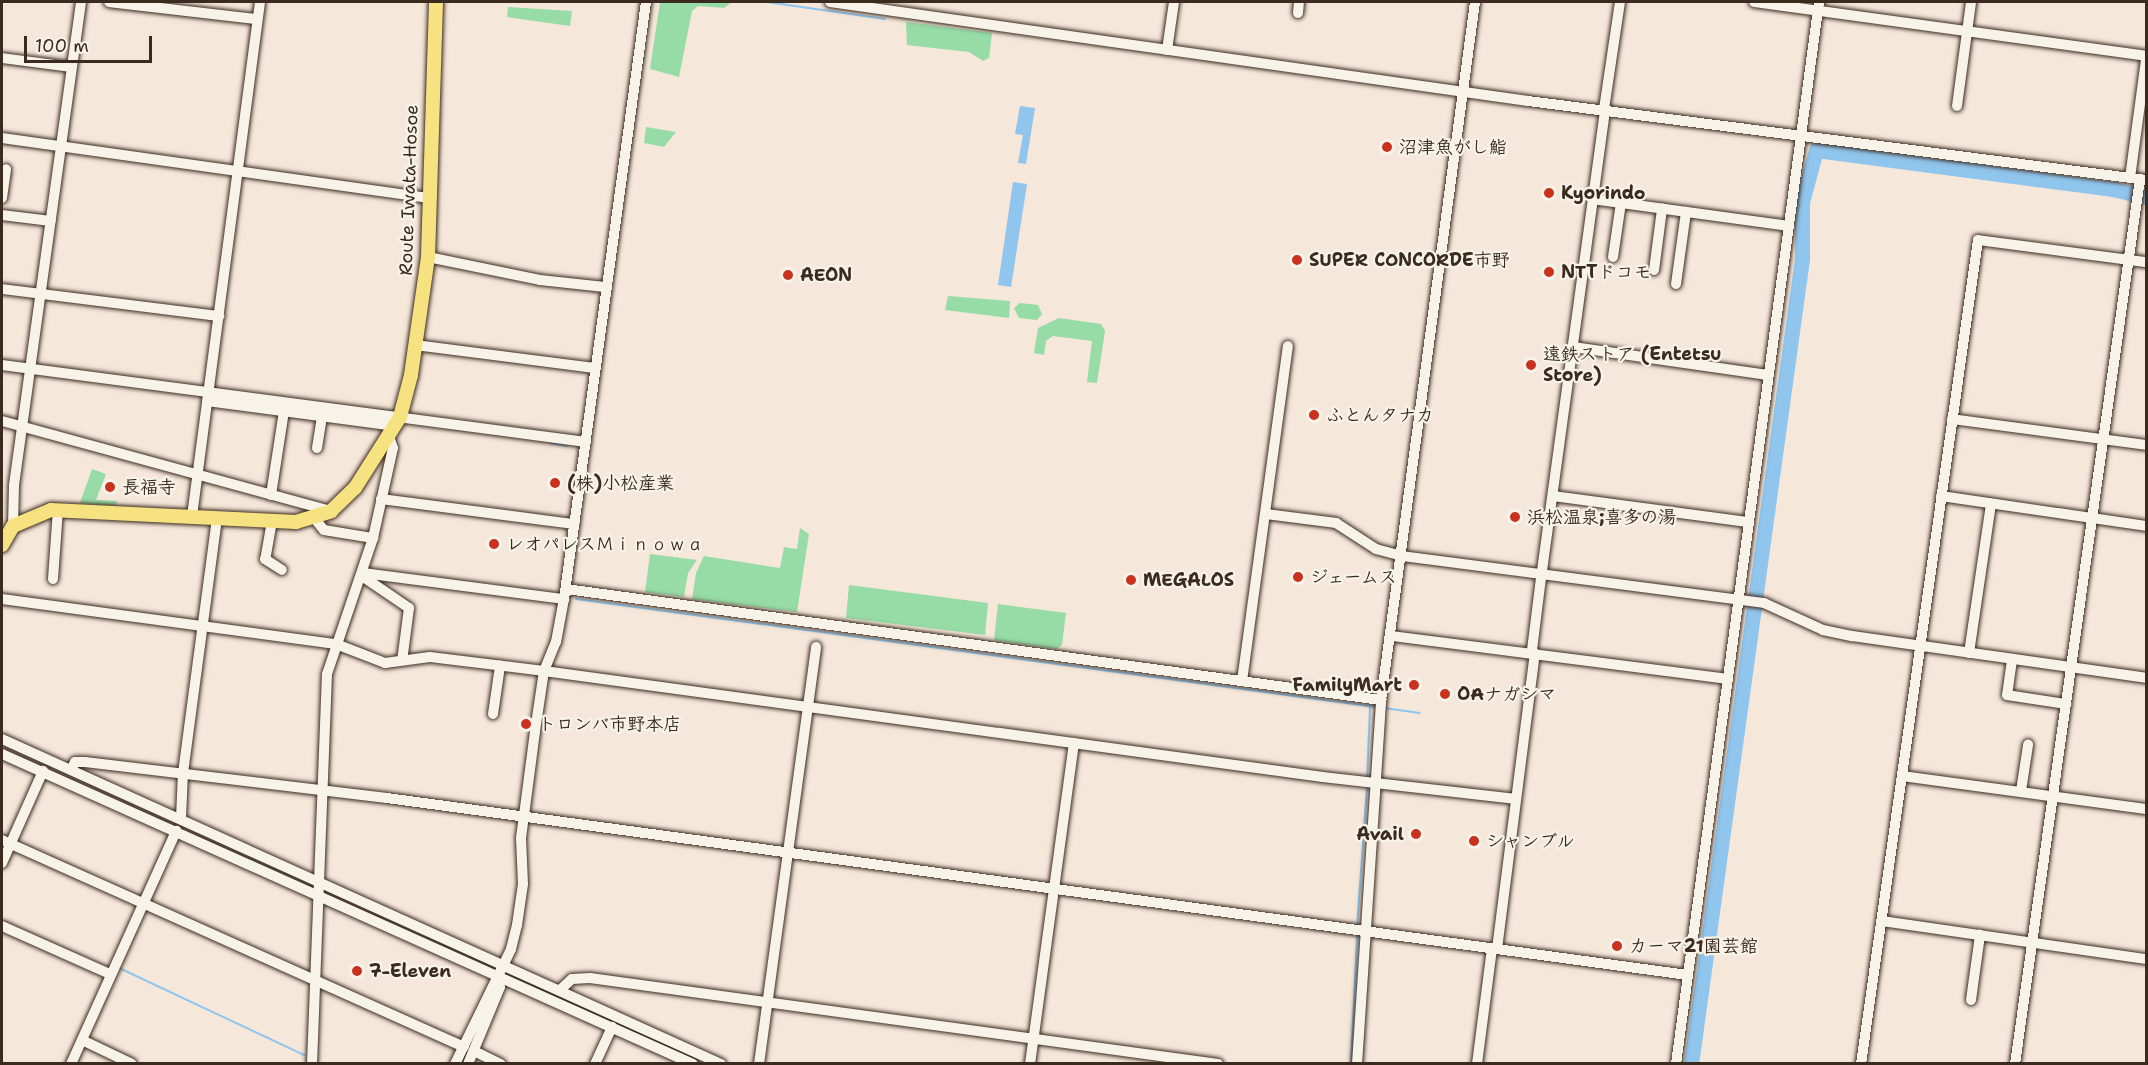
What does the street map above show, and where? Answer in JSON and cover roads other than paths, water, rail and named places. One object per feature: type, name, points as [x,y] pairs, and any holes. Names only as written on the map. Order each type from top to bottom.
[{"type":"main road","name":"Route Iwata-Hosoe","points":[[2,540],[13,526],[40,512],[58,509],[272,521],[315,519],[331,512],[362,480],[394,427],[415,345],[428,257],[428,198],[436,2]]},
{"type":"street","points":[[13,526],[14,485],[70,67],[81,2]]},
{"type":"street","points":[[109,2],[257,20]]},
{"type":"street","points":[[192,516],[260,2]]},
{"type":"street","points":[[455,1064],[469,1049],[500,987],[497,978],[511,949],[523,884],[523,818],[544,671],[556,642],[565,594],[605,287],[646,2]]},
{"type":"street","points":[[830,2],[902,6],[1167,50],[1604,114],[1801,136],[2138,186]]},
{"type":"street","points":[[1167,50],[1174,2]]},
{"type":"street","points":[[1357,1064],[1376,782],[1375,699],[1385,686],[1475,2]]},
{"type":"street","points":[[1477,1064],[1516,799],[1535,654],[1532,650],[1620,2]]},
{"type":"street","points":[[1754,2],[1819,6],[1967,31],[2146,56]]},
{"type":"street","points":[[1957,106],[1971,2]]},
{"type":"street","points":[[1676,1064],[1819,6]]},
{"type":"street","points":[[2,58],[70,67]]},
{"type":"street","points":[[2015,1064],[2129,259],[2138,186],[2146,60]]},
{"type":"street","points":[[2,138],[428,198]]},
{"type":"street","points":[[2,198],[6,169]]},
{"type":"street","points":[[1592,199],[1789,226]]},
{"type":"street","points":[[1613,257],[1621,203]]},
{"type":"street","points":[[1654,270],[1662,209]]},
{"type":"street","points":[[1676,284],[1686,212]]},
{"type":"street","points":[[2,215],[51,221]]},
{"type":"street","points":[[1861,1064],[1978,240],[2146,262]]},
{"type":"street","points":[[428,257],[540,280],[605,287]]},
{"type":"street","points":[[2,289],[219,316]]},
{"type":"street","points":[[415,345],[595,368]]},
{"type":"street","points":[[1242,681],[1288,346]]},
{"type":"street","points":[[1573,347],[1768,375]]},
{"type":"street","points":[[2,365],[323,412],[394,427],[586,442]]},
{"type":"street","points":[[208,396],[284,411],[323,412]]},
{"type":"street","points":[[271,495],[284,411]]},
{"type":"street","points":[[317,448],[323,412]]},
{"type":"street","points":[[1952,419],[2146,445]]},
{"type":"street","points":[[2,420],[331,512]]},
{"type":"street","points":[[313,1063],[316,881],[323,705],[336,644],[363,574],[373,538],[393,448],[394,427]]},
{"type":"street","points":[[1553,496],[1749,522]]},
{"type":"street","points":[[1941,496],[2146,526]]},
{"type":"street","points":[[381,499],[574,524]]},
{"type":"street","points":[[1969,653],[1991,504]]},
{"type":"street","points":[[52,579],[58,509]]},
{"type":"street","points":[[1266,514],[1336,523],[1376,549],[1402,556],[1764,603],[1829,632],[2146,678]]},
{"type":"street","points":[[181,818],[183,773],[200,626],[217,517]]},
{"type":"street","points":[[315,519],[324,530],[373,538]]},
{"type":"street","points":[[272,521],[265,559],[282,570]]},
{"type":"street","points":[[363,574],[565,594],[1375,699]]},
{"type":"street","points":[[363,574],[409,608],[402,661]]},
{"type":"street","points":[[2,599],[336,644],[385,663],[430,657],[1516,799]]},
{"type":"street","points":[[1392,636],[1727,679]]},
{"type":"street","points":[[759,1064],[816,647]]},
{"type":"street","points":[[2012,660],[2007,695],[2066,704]]},
{"type":"street","points":[[493,714],[500,666]]},
{"type":"street","points":[[2,739],[722,1064]]},
{"type":"street","points":[[1030,1064],[1074,743]]},
{"type":"street","points":[[2021,790],[2028,745]]},
{"type":"street","points":[[2,754],[693,1064]]},
{"type":"street","points":[[71,770],[75,762],[86,762],[319,790],[1688,975]]},
{"type":"street","points":[[2,863],[6,842],[43,771]]},
{"type":"street","points":[[1902,776],[2053,794],[2146,810]]},
{"type":"street","points":[[72,1064],[110,974],[176,831]]},
{"type":"street","points":[[6,842],[501,1064]]},
{"type":"street","points":[[1882,921],[2146,959]]},
{"type":"street","points":[[2,926],[110,974]]},
{"type":"street","points":[[1971,1000],[1980,935]]},
{"type":"street","points":[[560,990],[572,979],[590,978],[1218,1064]]},
{"type":"street","points":[[595,1064],[612,1027]]},
{"type":"street","points":[[82,1040],[132,1064]]},
{"type":"street","points":[[468,1064],[469,1049]]},
{"type":"water","points":[[1020,106],[1035,108],[1026,164],[1018,163],[1023,135],[1015,134]]},
{"type":"water","points":[[1013,182],[1027,184],[1011,287],[998,285]]},
{"type":"waterway","points":[[767,2],[885,19]]},
{"type":"waterway","points":[[1691,1064],[1802,259],[1802,202],[1816,150],[2113,189],[2146,197]]},
{"type":"waterway","points":[[550,443],[567,446]]},
{"type":"waterway","points":[[576,599],[1376,707]]},
{"type":"waterway","points":[[1367,779],[1370,707]]},
{"type":"waterway","points":[[1384,708],[1420,713]]},
{"type":"waterway","points":[[1357,926],[1367,785]]},
{"type":"waterway","points":[[1351,1064],[1357,935]]},
{"type":"waterway","points":[[117,967],[304,1055]]},
{"type":"place","name":"沼津魚がし鮨","points":[[1387,147]]},
{"type":"place","name":"Kyorindo","points":[[1549,193]]},
{"type":"place","name":"SUPER CONCORDE市野","points":[[1297,260]]},
{"type":"place","name":"NTTドコモ","points":[[1549,272]]},
{"type":"place","name":"AEON","points":[[788,275]]},
{"type":"place","name":"遠鉄ストア (Entetsu Store)","points":[[1531,365]]},
{"type":"place","name":"ふとんタナカ","points":[[1314,415]]},
{"type":"place","name":"(株)小松産業","points":[[555,483]]},
{"type":"place","name":"長福寺","points":[[110,487]]},
{"type":"place","name":"浜松温泉;喜多の湯","points":[[1515,517]]},
{"type":"place","name":"レオパレスＭｉｎｏｗａ","points":[[494,544]]},
{"type":"place","name":"ジェームス","points":[[1298,577]]},
{"type":"place","name":"MEGALOS","points":[[1131,580]]},
{"type":"place","name":"FamilyMart","points":[[1414,685]]},
{"type":"place","name":"OAナガシマ","points":[[1445,694]]},
{"type":"place","name":"トロンバ市野本店","points":[[526,724]]},
{"type":"place","name":"Avail","points":[[1416,834]]},
{"type":"place","name":"シャンブル","points":[[1474,841]]},
{"type":"place","name":"カーマ21園芸館","points":[[1617,946]]},
{"type":"place","name":"7-Eleven","points":[[357,971]]}]
